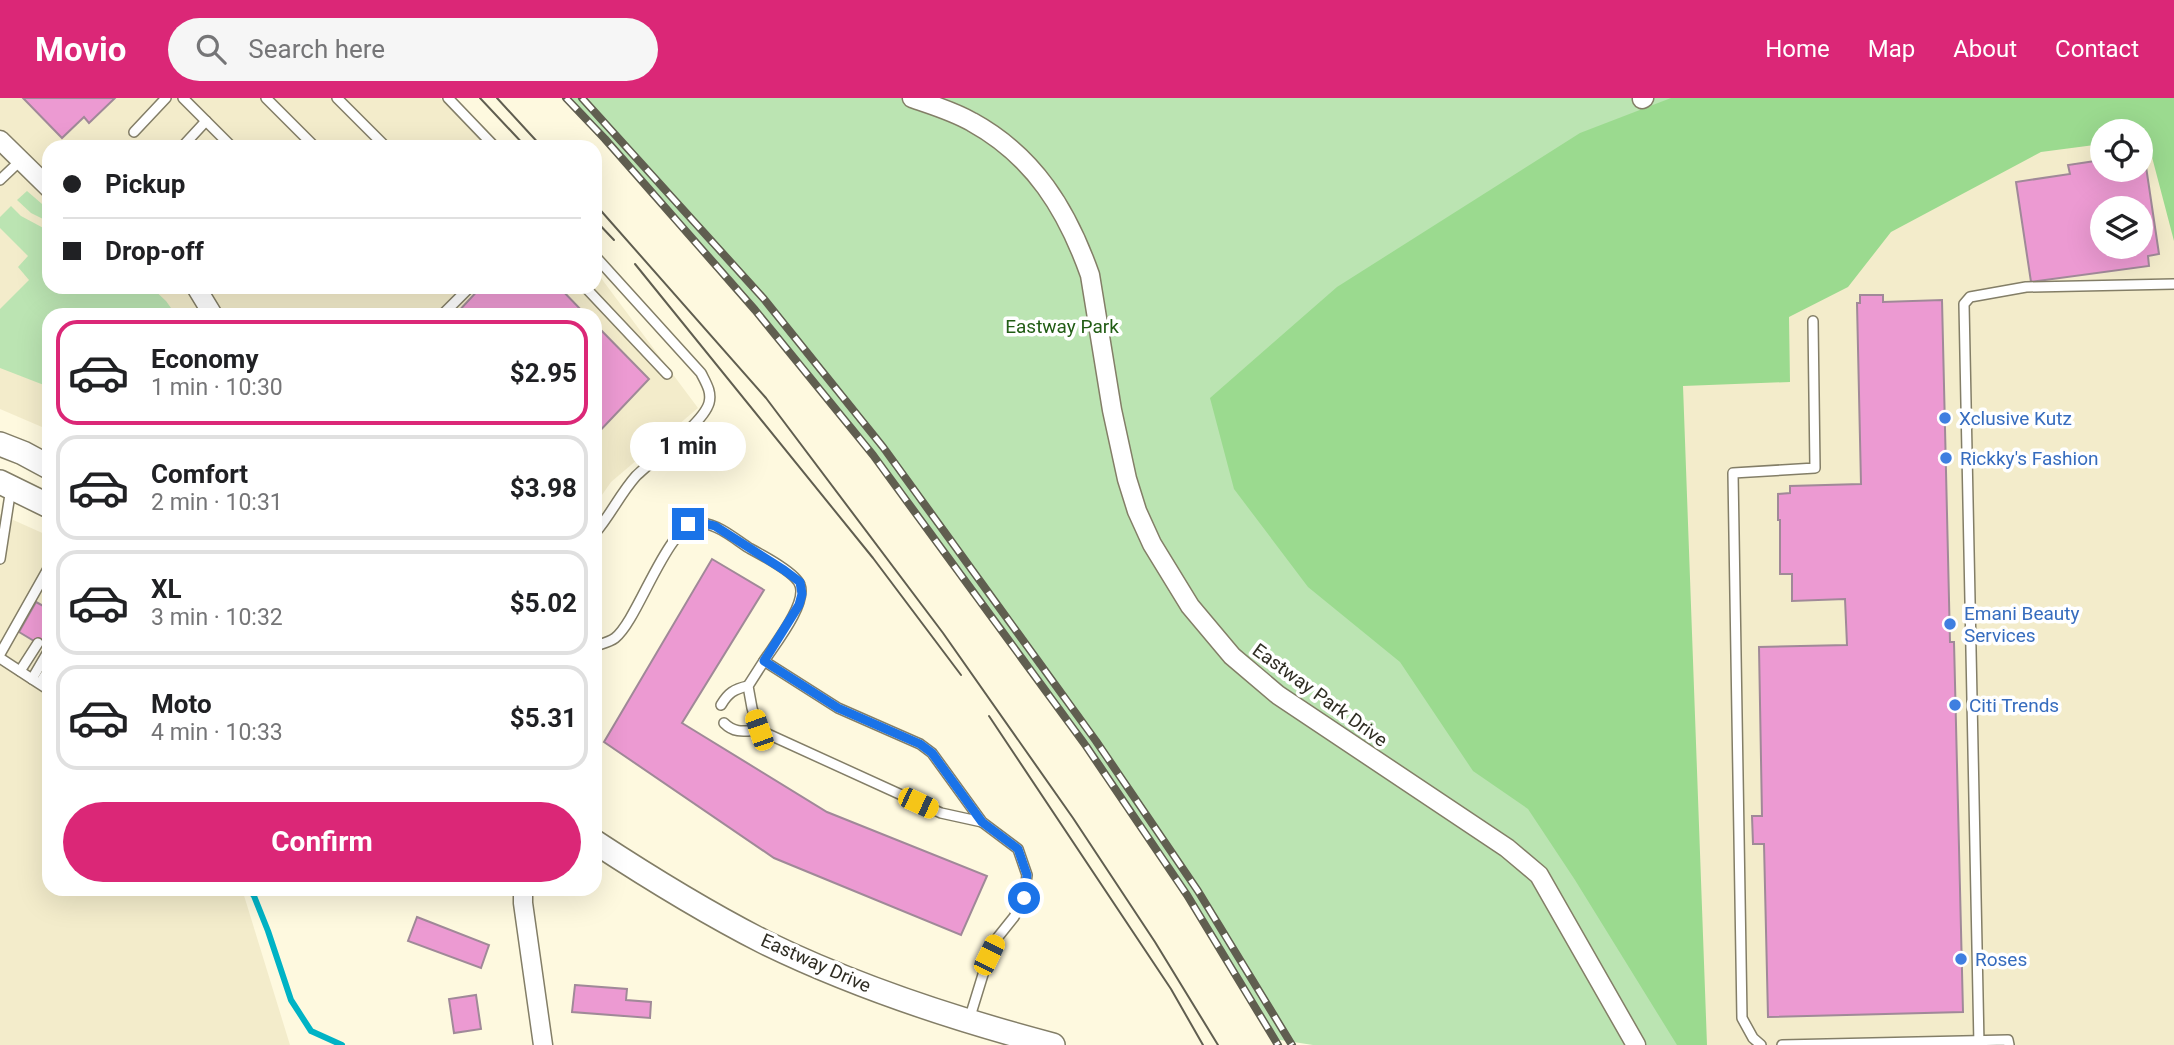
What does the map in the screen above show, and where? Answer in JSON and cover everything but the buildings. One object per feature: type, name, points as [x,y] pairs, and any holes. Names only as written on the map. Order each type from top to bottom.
[{"type":"main road","points":[[0,444],[42,463]]},
{"type":"main road","points":[[6,484],[42,502]]},
{"type":"main road","name":"Eastway Drive","points":[[602,846],[683,897],[765,942],[834,974],[924,1008],[1054,1045]]},
{"type":"street","name":"Eastway Park Drive","points":[[912,98],[947,110],[994,135],[1016,152],[1059,204],[1090,275],[1116,436],[1137,511],[1158,555],[1190,606],[1232,656],[1278,695],[1507,848],[1539,875],[1636,1045]]},
{"type":"street","points":[[0,140],[42,181]]},
{"type":"street","points":[[524,896],[543,1045]]},
{"type":"lane","points":[[134,132],[166,98]]},
{"type":"lane","points":[[183,98],[225,140]]},
{"type":"lane","points":[[266,98],[308,140]]},
{"type":"lane","points":[[337,98],[379,140]]},
{"type":"lane","points":[[448,98],[488,140]]},
{"type":"lane","points":[[188,140],[206,121]]},
{"type":"lane","points":[[0,180],[20,161]]},
{"type":"lane","points":[[602,264],[701,373],[708,387],[710,402],[705,413],[637,475],[602,522]]},
{"type":"lane","points":[[1979,1043],[1965,304],[1970,297],[2026,287],[2174,284]]},
{"type":"lane","points":[[449,308],[463,294]]},
{"type":"lane","points":[[592,294],[667,374]]},
{"type":"lane","points":[[1761,1045],[1753,1038],[1742,1018],[1733,473],[1815,468],[1813,321]]},
{"type":"lane","points":[[0,559],[6,484]]},
{"type":"lane","points":[[602,643],[614,639],[634,612],[674,539],[688,524],[699,522],[715,526],[800,582],[802,594],[799,605],[748,686],[733,690],[720,705]]},
{"type":"lane","points":[[42,586],[0,656],[42,685]]},
{"type":"lane","points":[[20,671],[38,643]]},
{"type":"lane","points":[[764,661],[838,708],[920,744],[932,753],[982,822],[1018,849],[1027,875],[1024,898],[989,955],[969,1022]]},
{"type":"lane","points":[[36,681],[42,667]]},
{"type":"lane","points":[[36,681],[42,675]]},
{"type":"lane","points":[[748,686],[759,730]]},
{"type":"lane","points":[[724,723],[738,732],[759,730],[940,813],[982,822]]},
{"type":"lane","points":[[1782,1045],[1979,1043],[2008,1040],[2009,1045]]},
{"type":"shaded area","points":[[0,98],[440,98],[480,140],[42,140],[42,294],[602,294],[602,279],[698,408],[611,482],[602,495],[602,308],[42,308],[42,427],[0,409]]},
{"type":"shaded area","points":[[2174,102],[2174,1045],[1698,1045],[1283,387],[2090,129],[2090,182],[2153,182],[2153,119],[2121,119]]},
{"type":"shaded area","points":[[0,514],[42,533],[42,896],[244,896],[290,1045],[0,1045]]},
{"type":"green space","name":"Eastway Park","points":[[564,98],[1685,98],[1283,387],[1698,1045],[1313,1045],[1274,1039],[1159,853],[1037,673],[908,498],[771,328],[663,203]]},
{"type":"green space","points":[[1671,98],[2174,98],[2174,241],[2153,161],[2153,119],[2090,119],[2090,146],[2041,152],[1891,232],[1848,287],[1789,317],[1790,382],[1683,386],[1707,1045],[1677,1045],[1528,809],[1473,771],[1400,662],[1308,587],[1234,489],[1210,398],[1337,287],[1580,133]]},
{"type":"green space","points":[[27,191],[42,204],[42,218],[31,213],[17,200]]},
{"type":"green space","points":[[11,206],[21,216],[42,227],[42,294],[158,294],[171,308],[42,308],[42,384],[0,368],[0,309],[29,280],[18,267],[28,256],[0,228],[0,217]]},
{"type":"waterway","points":[[254,896],[291,1000],[311,1031],[342,1045]]},
{"type":"tram line","points":[[480,98],[519,140]]},
{"type":"tram line","points":[[497,98],[536,140]]},
{"type":"tram line","points":[[602,212],[766,398],[943,633],[1073,818],[1155,942],[1218,1045]]},
{"type":"tram line","points":[[602,227],[614,240]]},
{"type":"tram line","points":[[635,264],[873,558],[961,675]]},
{"type":"tram line","points":[[989,716],[1171,989],[1203,1045]]},
{"type":"railway","points":[[566,98],[755,310],[873,455],[1086,746],[1187,895],[1278,1045]]},
{"type":"railway","points":[[582,98],[764,299],[883,447],[1096,741],[1198,891],[1292,1045]]},
{"type":"place","name":"Xclusive Kutz","points":[[1945,418]]},
{"type":"place","name":"Rickky's Fashion","points":[[1946,458]]},
{"type":"place","name":"Emani Beauty Services","points":[[1950,624]]},
{"type":"place","name":"Citi Trends","points":[[1955,705]]},
{"type":"place","name":"Roses","points":[[1961,959]]},
{"type":"route","points":[[688,524],[699,522],[715,526],[800,582],[802,594],[799,605],[764,661],[838,708],[920,744],[932,753],[982,822],[1018,849],[1027,875],[1024,898]]}]
